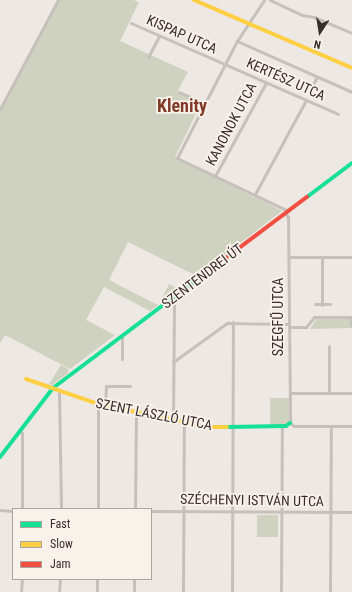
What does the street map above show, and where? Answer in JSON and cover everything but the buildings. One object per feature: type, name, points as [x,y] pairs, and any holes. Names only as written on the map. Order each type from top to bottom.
[{"type":"main road","points":[[194,0],[352,68]]},
{"type":"main road","name":"SZENTENDREI ÚT","points":[[0,457],[19,430],[53,388],[352,163]]},
{"type":"main road","name":"SZENT LÁSZLÓ UTCA","points":[[26,379],[53,388],[59,392],[98,404],[208,427],[282,426],[290,423]]},
{"type":"street","points":[[0,109],[58,0]]},
{"type":"street","points":[[172,160],[177,158],[237,41],[264,0]]},
{"type":"street","points":[[270,0],[302,15],[314,17],[352,33]]},
{"type":"street","name":"KISPAP UTCA","points":[[131,23],[224,65]]},
{"type":"street","points":[[148,57],[159,36]]},
{"type":"street","points":[[237,41],[352,92]]},
{"type":"street","name":"KERTÉSZ UTCA","points":[[224,65],[338,114]]},
{"type":"street","points":[[312,86],[317,77]]},
{"type":"street","name":"KANONOK UTCA","points":[[215,176],[266,82]]},
{"type":"street","points":[[179,92],[204,103]]},
{"type":"street","points":[[255,194],[306,100]]},
{"type":"street","points":[[177,158],[255,194],[287,212]]},
{"type":"street","name":"SZEGFŰ UTCA","points":[[287,212],[289,257],[290,423]]},
{"type":"street","points":[[289,257],[352,257]]},
{"type":"street","points":[[322,257],[322,304]]},
{"type":"street","points":[[173,420],[174,298]]},
{"type":"street","points":[[316,304],[330,304]]},
{"type":"street","points":[[173,362],[221,325],[233,322],[306,327],[314,317],[351,317],[351,325]]},
{"type":"street","points":[[232,592],[233,322]]},
{"type":"street","points":[[122,336],[122,359]]},
{"type":"street","points":[[329,346],[329,393]]},
{"type":"street","points":[[106,405],[106,386],[130,386]]},
{"type":"street","points":[[59,392],[61,508]]},
{"type":"street","points":[[290,393],[352,393]]},
{"type":"street","points":[[98,404],[98,508]]},
{"type":"street","points":[[135,508],[136,412]]},
{"type":"street","points":[[183,592],[184,422]]},
{"type":"street","name":"SZENT LÁSZLÓ UTCA","points":[[290,423],[294,426],[352,426]]},
{"type":"street","points":[[281,592],[282,426]]},
{"type":"street","points":[[330,592],[331,426]]},
{"type":"street","points":[[19,430],[22,433],[22,508]]},
{"type":"street","points":[[0,510],[12,510]]},
{"type":"street","name":"SZÉCHENYI ISTVÁN UTCA","points":[[152,511],[352,512]]},
{"type":"street","points":[[21,592],[22,580]]},
{"type":"street","points":[[59,592],[60,580]]},
{"type":"street","points":[[97,580],[97,592]]},
{"type":"street","points":[[134,580],[134,592]]},
{"type":"green space","points":[[59,0],[133,0],[139,2],[120,41],[188,72],[177,92],[201,103],[175,157],[282,211],[197,276],[128,242],[109,280],[158,305],[150,311],[104,287],[86,320],[115,335],[70,369],[5,335],[0,343],[0,110]]},
{"type":"green space","points":[[169,284],[180,290],[161,302],[162,298]]},
{"type":"green space","points":[[352,317],[352,328],[310,329],[317,318]]},
{"type":"green space","points":[[61,365],[68,369],[68,373],[52,385],[49,384]]},
{"type":"green space","points":[[270,398],[290,398],[290,423],[286,426],[270,426]]},
{"type":"green space","points":[[257,515],[278,515],[278,537],[257,537]]},
{"type":"traffic: fast","points":[[307,197],[352,163]]},
{"type":"traffic: fast","points":[[0,457],[53,388],[199,278]]},
{"type":"traffic: fast","points":[[227,427],[286,426],[290,423]]},
{"type":"traffic: slow","points":[[194,0],[352,68]]},
{"type":"traffic: slow","points":[[26,379],[98,404],[208,427],[227,427]]},
{"type":"traffic: jam","points":[[199,278],[307,197]]},
{"type":"district","name":"Klenity","points":[[182,106]]}]
